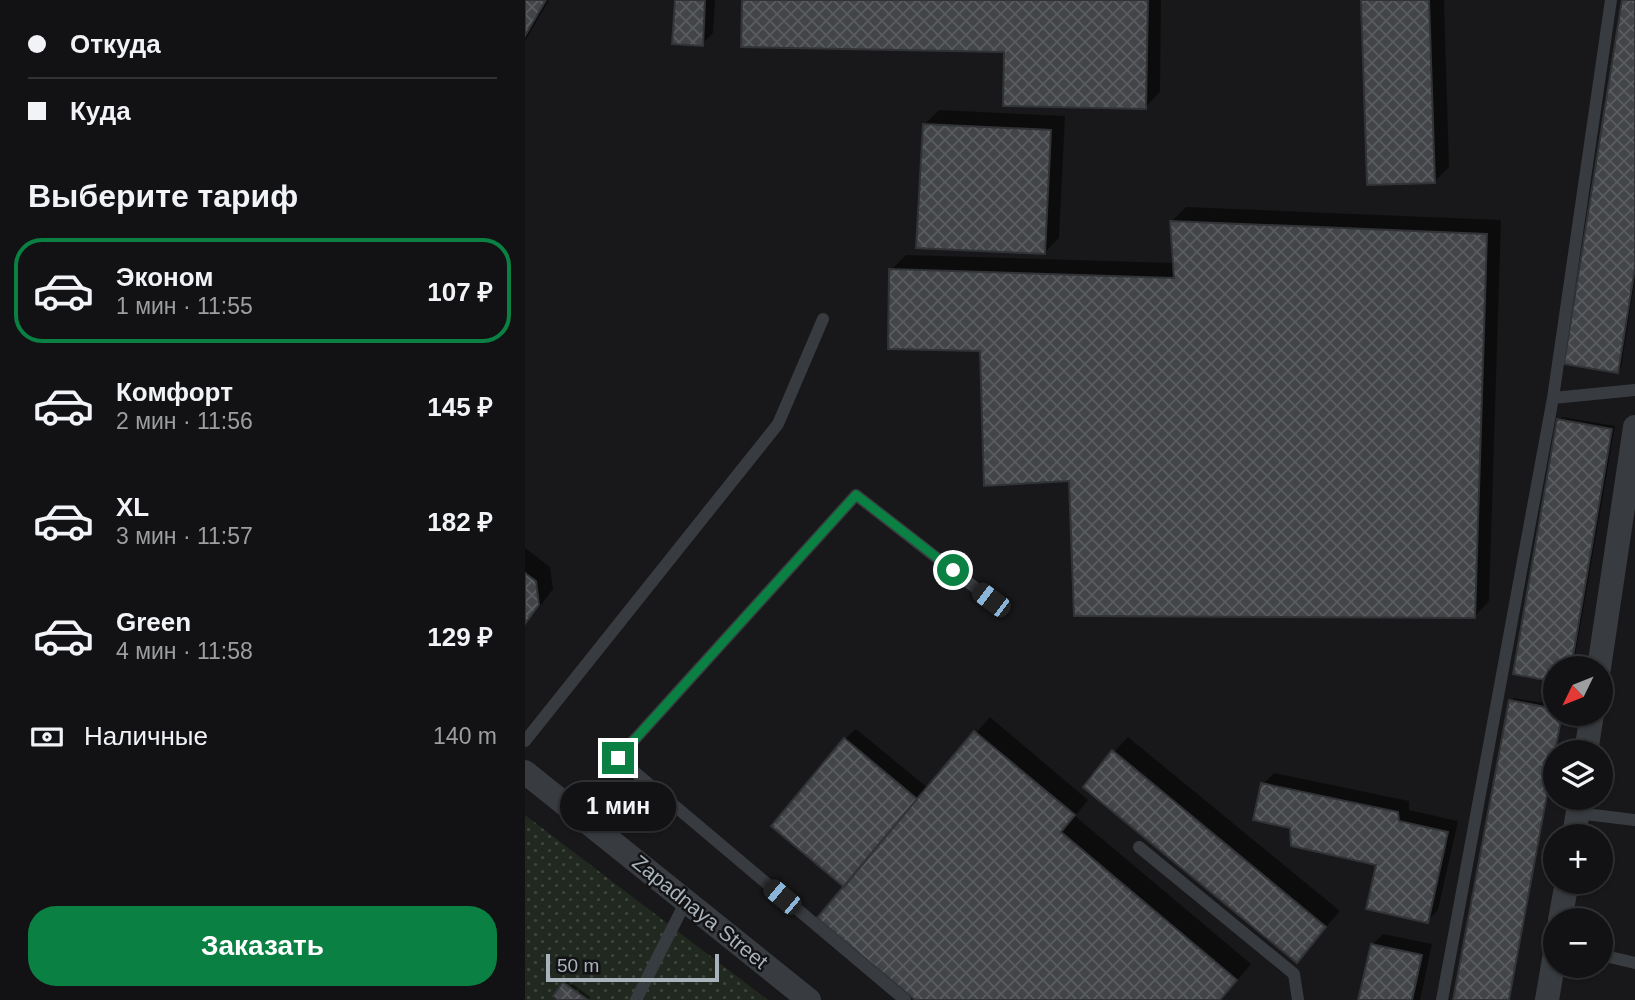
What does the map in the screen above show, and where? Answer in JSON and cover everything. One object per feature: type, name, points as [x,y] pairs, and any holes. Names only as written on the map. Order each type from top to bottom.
[{"type":"street","points":[[1601,656],[1635,427]]},
{"type":"street","name":"Zapadnaya Street","points":[[525,772],[809,1000]]},
{"type":"street","points":[[1547,1000],[1551,978]]},
{"type":"lane","points":[[1442,1000],[1553,398],[1611,0]]},
{"type":"lane","points":[[525,741],[778,424],[824,319]]},
{"type":"lane","points":[[1553,398],[1635,390]]},
{"type":"lane","points":[[905,1000],[618,758],[856,495],[991,600]]},
{"type":"lane","points":[[1577,816],[1635,820]]},
{"type":"lane","points":[[1139,847],[1294,974],[1298,1000]]},
{"type":"lane","points":[[636,1000],[686,901]]},
{"type":"lane","points":[[1613,958],[1635,963]]},
{"type":"shaded area","points":[[525,815],[768,1000],[525,1000]]},
{"type":"building","points":[[525,0],[546,0],[525,36]]},
{"type":"building","points":[[675,0],[705,0],[703,46],[672,44]]},
{"type":"building","points":[[742,0],[1148,0],[1146,109],[1003,106],[1004,52],[741,47]]},
{"type":"building","points":[[1361,0],[1429,0],[1435,183],[1367,185]]},
{"type":"building","points":[[1622,0],[1635,0],[1635,268],[1618,373],[1564,364]]},
{"type":"building","points":[[923,124],[1051,130],[1045,254],[916,248]]},
{"type":"building","points":[[1170,221],[1487,234],[1475,618],[1074,616],[1069,481],[984,486],[980,351],[888,349],[889,269],[1174,278]]},
{"type":"building","points":[[1557,419],[1612,429],[1573,656],[1543,656],[1543,680],[1513,674]]},
{"type":"building","points":[[525,573],[536,581],[539,605],[525,624]]},
{"type":"building","points":[[1509,700],[1543,707],[1543,726],[1560,726],[1557,740],[1543,740],[1544,810],[1509,1000],[1453,1000]]},
{"type":"building","points":[[974,731],[1075,815],[1061,832],[1237,980],[1220,1000],[915,1000],[817,918]]},
{"type":"building","points":[[844,738],[917,799],[844,887],[771,826]]},
{"type":"building","points":[[1112,750],[1326,927],[1297,963],[1083,787]]},
{"type":"building","points":[[1261,783],[1398,812],[1399,821],[1448,832],[1428,923],[1366,909],[1376,865],[1291,846],[1290,828],[1253,820]]},
{"type":"building","points":[[1371,944],[1422,955],[1412,1000],[1358,1000]]},
{"type":"building","points":[[563,982],[588,1000],[558,1000],[553,996]]},
{"type":"route","points":[[618,758],[856,495],[953,570]]}]
